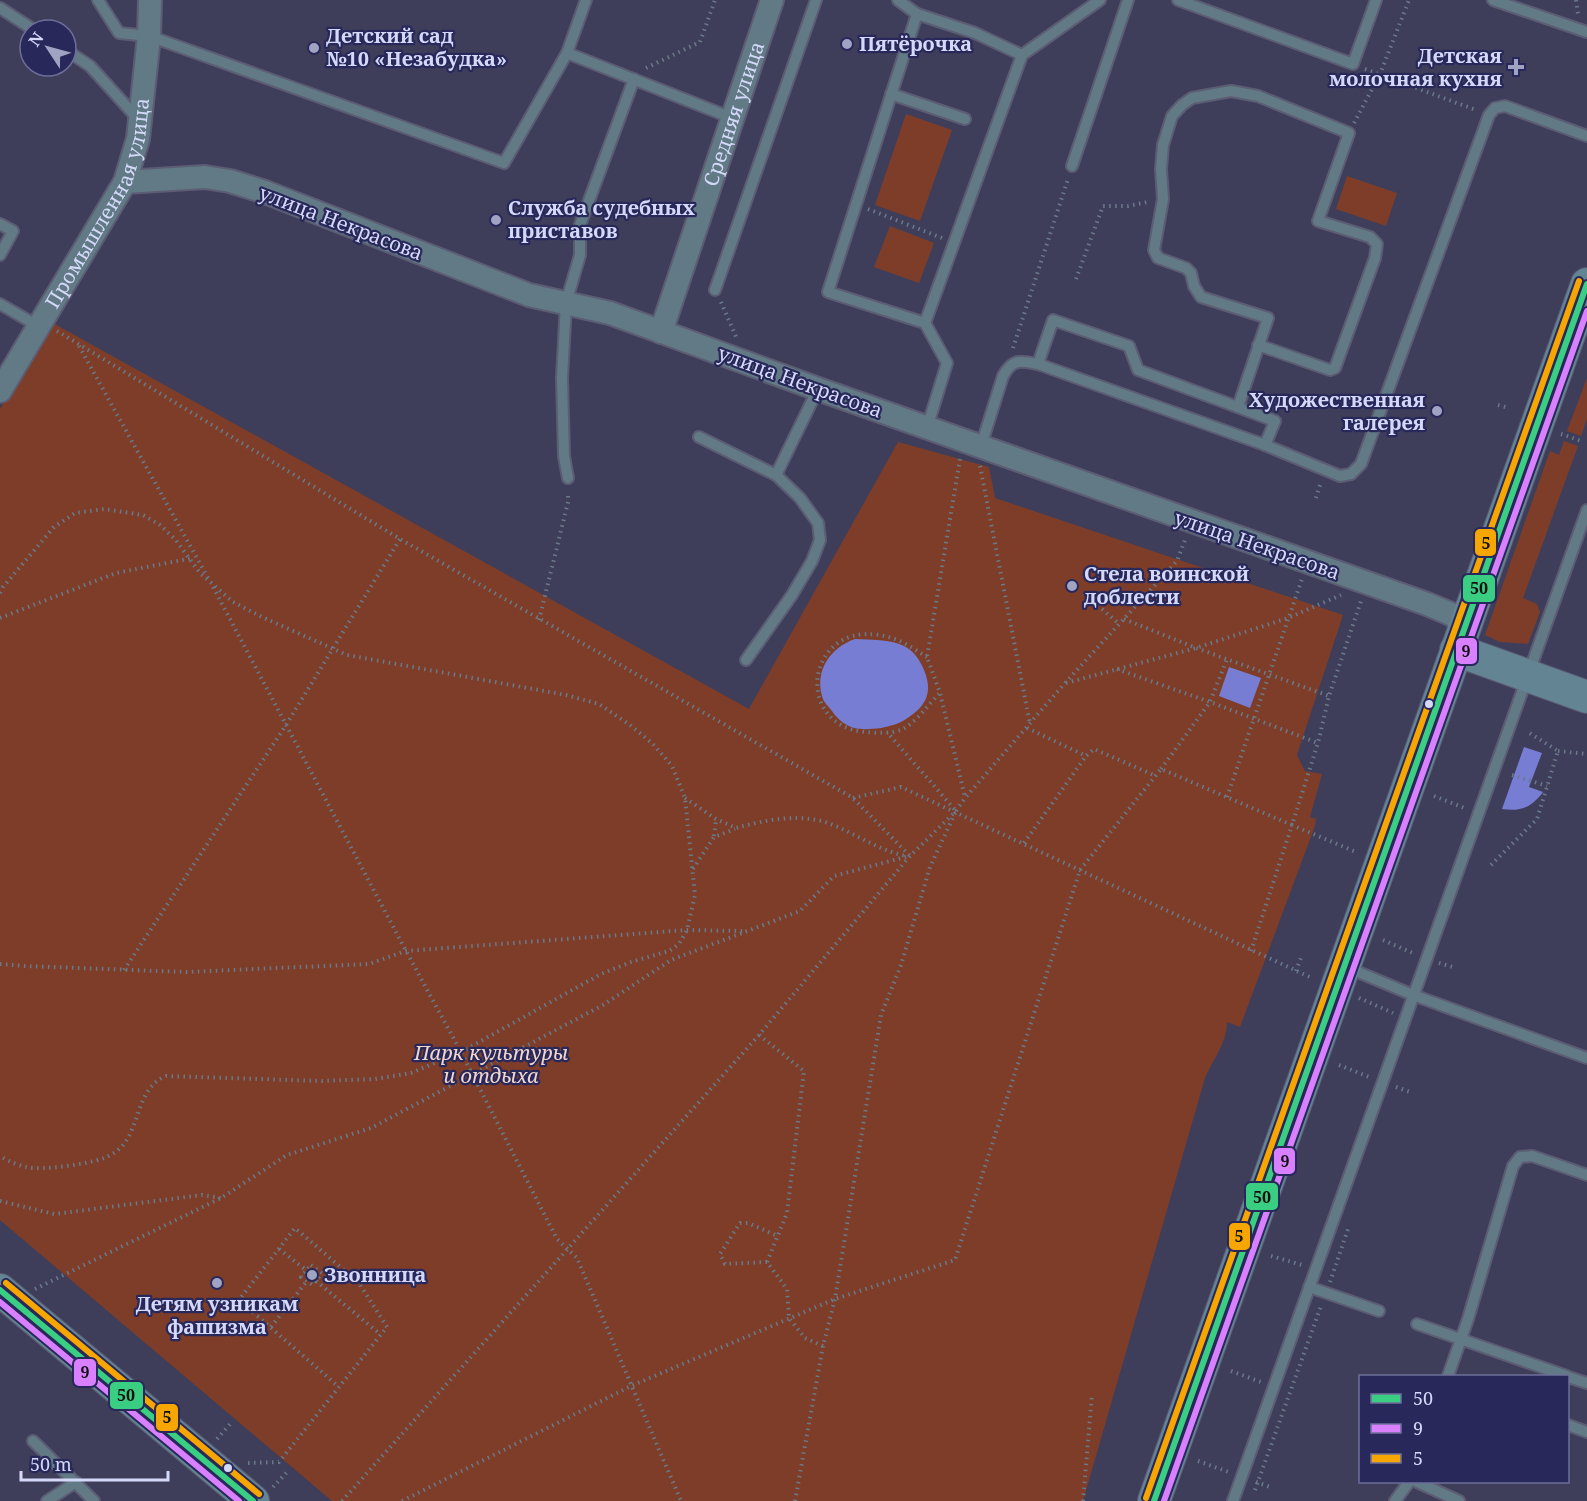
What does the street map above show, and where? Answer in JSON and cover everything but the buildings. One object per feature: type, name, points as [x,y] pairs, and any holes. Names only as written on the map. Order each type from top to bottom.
[{"type":"street","name":"Промышленная улица","points":[[0,391],[125,182],[141,121],[150,0]]},
{"type":"street","name":"Средняя улица","points":[[661,332],[772,0]]},
{"type":"street","name":"улица Некрасова","points":[[125,182],[205,177],[230,181],[276,196],[529,295],[610,313],[927,428],[975,448],[1427,604],[1451,614],[1461,638],[1527,675],[1587,697]]},
{"type":"street","points":[[1154,1501],[1348,981],[1461,638],[1587,284]]},
{"type":"street","points":[[10,1294],[263,1495]]},
{"type":"lane","points":[[98,0],[119,33],[149,36],[504,163],[567,52],[586,0]]},
{"type":"lane","points":[[715,290],[816,0]]},
{"type":"lane","points":[[898,0],[917,14],[975,33],[1022,56]]},
{"type":"lane","points":[[924,324],[1022,56],[1100,0]]},
{"type":"lane","points":[[1072,166],[1128,0]]},
{"type":"lane","points":[[1178,0],[1353,64],[1376,0]]},
{"type":"lane","points":[[1493,0],[1587,32]]},
{"type":"lane","points":[[0,8],[18,20]]},
{"type":"lane","points":[[917,14],[828,292],[924,324],[947,363],[927,428]]},
{"type":"lane","points":[[567,52],[732,118]]},
{"type":"lane","points":[[78,58],[90,66],[141,121]]},
{"type":"lane","points":[[568,478],[564,456],[562,378],[566,303],[580,255],[580,225],[631,78]]},
{"type":"lane","points":[[1238,407],[1258,345],[1268,318],[1201,297],[1194,286],[1191,273],[1186,268],[1158,258],[1154,250],[1163,199],[1161,169],[1163,145],[1176,110],[1192,98],[1231,91],[1258,96],[1349,133],[1318,221],[1370,237],[1377,244],[1335,368],[1330,370],[1258,345]]},
{"type":"lane","points":[[891,94],[965,119]]},
{"type":"lane","points":[[975,448],[1003,376],[1008,366],[1018,361],[1038,364],[1265,445],[1340,476],[1351,474],[1361,464],[1489,115],[1495,108],[1505,106],[1587,136]]},
{"type":"lane","points":[[0,224],[13,231],[0,255]]},
{"type":"lane","points":[[0,304],[39,323]]},
{"type":"lane","points":[[1038,364],[1053,320],[1129,346],[1138,370],[1275,421],[1265,445]]},
{"type":"lane","points":[[776,475],[818,389]]},
{"type":"lane","points":[[699,437],[776,475],[800,498],[818,523],[820,540],[812,561],[792,595],[746,660]]},
{"type":"lane","points":[[1233,1501],[1587,510]]},
{"type":"lane","points":[[1348,981],[1413,995],[1587,1058]]},
{"type":"lane","points":[[1449,1375],[1513,1166],[1520,1157],[1532,1156],[1587,1175]]},
{"type":"lane","points":[[1309,1287],[1379,1311]]},
{"type":"lane","points":[[1418,1324],[1460,1341],[1561,1375]]},
{"type":"lane","points":[[1569,1378],[1587,1383]]},
{"type":"lane","points":[[1569,1425],[1587,1432]]},
{"type":"lane","points":[[33,1441],[94,1501]]},
{"type":"lane","points":[[47,1501],[76,1482]]},
{"type":"lane","points":[[1395,1501],[1408,1483]]},
{"type":"lane","points":[[1419,1483],[1460,1501]]},
{"type":"path","points":[[631,78],[700,42],[715,0]]},
{"type":"path","points":[[1349,133],[1380,74],[1409,0]]},
{"type":"path","points":[[1353,64],[1489,115]]},
{"type":"path","points":[[1008,366],[1072,166]]},
{"type":"path","points":[[1076,279],[1104,206],[1128,206],[1163,199]]},
{"type":"path","points":[[856,204],[951,242]]},
{"type":"path","points":[[715,290],[748,363]]},
{"type":"path","points":[[39,323],[400,539],[853,798],[909,856]]},
{"type":"path","points":[[79,346],[194,558],[212,585],[461,1052],[557,1239],[577,1258],[681,1501]]},
{"type":"path","points":[[1498,405],[1509,408]]},
{"type":"path","points":[[1561,434],[1581,441]]},
{"type":"path","points":[[965,798],[940,693],[927,657],[960,456],[975,448],[1028,726]]},
{"type":"path","points":[[539,620],[568,502],[568,478]]},
{"type":"path","points":[[0,593],[54,527],[75,513],[104,509],[143,515],[160,525],[194,558]]},
{"type":"path","points":[[795,1501],[823,1346],[835,1299],[881,1015],[901,965],[930,867],[956,811],[965,798],[1065,683],[1177,561],[1192,522]]},
{"type":"path","points":[[124,970],[286,725],[400,539]]},
{"type":"path","points":[[0,618],[116,573],[194,558]]},
{"type":"path","points":[[1227,797],[1308,562]]},
{"type":"path","points":[[1065,683],[1196,648],[1288,618],[1367,583]]},
{"type":"path","points":[[1251,951],[1318,743],[1329,696],[1367,583]]},
{"type":"path","points":[[0,1156],[24,1167],[36,1169],[49,1169],[104,1158],[117,1151],[126,1141],[146,1094],[158,1079],[166,1076],[322,1081],[375,1079],[411,1073],[461,1052],[601,974],[669,951],[679,944],[687,930],[694,895],[685,798],[672,766],[663,754],[630,725],[599,704],[566,695],[347,655],[242,607],[212,585]]},
{"type":"path","points":[[1084,593],[1119,624]]},
{"type":"path","points":[[1124,619],[1196,648],[1329,696]]},
{"type":"path","points":[[927,657],[894,639],[870,635],[853,636],[837,643],[824,656],[817,672],[818,692],[822,705],[843,727],[856,732],[887,732],[902,729],[940,693]]},
{"type":"path","points":[[402,1501],[631,1386],[835,1299],[955,1260],[1080,870],[1156,776],[1210,702],[1227,659]]},
{"type":"path","points":[[1117,669],[1318,743]]},
{"type":"path","points":[[1028,726],[1086,756]]},
{"type":"path","points":[[887,732],[956,811]]},
{"type":"path","points":[[1528,732],[1558,751],[1587,753]]},
{"type":"path","points":[[1024,843],[1086,756],[1094,749],[1156,776]]},
{"type":"path","points":[[1491,865],[1537,819],[1558,751]]},
{"type":"path","points":[[1161,769],[1356,852]]},
{"type":"path","points":[[1513,776],[1547,786]]},
{"type":"path","points":[[853,798],[901,787],[1312,978]]},
{"type":"path","points":[[685,798],[717,819],[736,828]]},
{"type":"path","points":[[342,1501],[759,1035],[909,856],[956,811]]},
{"type":"path","points":[[714,837],[751,824],[792,817],[827,823],[889,852],[909,856]]},
{"type":"path","points":[[693,869],[714,837],[717,819]]},
{"type":"path","points":[[10,1294],[221,1198],[287,1155],[372,1128],[603,1005],[671,960],[800,911],[834,876],[909,856]]},
{"type":"path","points":[[0,964],[186,972],[369,964],[406,951],[687,930],[746,932]]},
{"type":"path","points":[[1296,971],[1302,955]]},
{"type":"path","points":[[1348,981],[1405,1018]]},
{"type":"path","points":[[759,1035],[804,1071],[786,1213],[767,1262]]},
{"type":"path","points":[[0,1202],[54,1214],[202,1195],[221,1198]]},
{"type":"path","points":[[767,1262],[725,1264],[720,1254],[740,1223],[748,1223],[778,1236]]},
{"type":"path","points":[[245,1464],[279,1462],[339,1387],[380,1334],[387,1327],[359,1283],[296,1228],[240,1300],[339,1387]]},
{"type":"path","points":[[279,1249],[306,1270]]},
{"type":"path","points":[[1271,1256],[1315,1270]]},
{"type":"path","points":[[767,1262],[787,1289],[789,1318],[805,1338],[823,1346]]},
{"type":"path","points":[[310,1265],[322,1274],[313,1286],[301,1277],[306,1270],[310,1265]]},
{"type":"path","points":[[271,1327],[307,1281]]},
{"type":"path","points":[[316,1281],[380,1334]]},
{"type":"path","points":[[1231,1371],[1274,1387]]},
{"type":"path","points":[[1083,1501],[1092,1394]]},
{"type":"path","points":[[224,1445],[217,1439],[232,1422]]},
{"type":"path","points":[[263,1495],[289,1470]]},
{"type":"green space","points":[[906,114],[952,130],[920,221],[875,205]]},
{"type":"green space","points":[[1347,176],[1397,193],[1386,226],[1336,209]]},
{"type":"green space","points":[[890,226],[934,243],[919,283],[874,267]]},
{"type":"green space","name":"Парк культуры и отдыха","points":[[51,322],[749,709],[898,442],[989,467],[995,498],[1343,615],[1297,755],[1305,771],[1322,774],[1310,817],[1316,819],[1315,826],[1240,1027],[1227,1022],[1222,1044],[1205,1078],[1083,1501],[332,1501],[0,1220],[0,409]]},
{"type":"green space","points":[[1587,378],[1587,419],[1581,436],[1567,431]]},
{"type":"green space","points":[[1564,441],[1578,446],[1523,598],[1537,604],[1540,612],[1528,644],[1500,642],[1485,635],[1550,451],[1559,455]]},
{"type":"water","points":[[855,639],[893,642],[908,648],[922,666],[928,685],[926,698],[919,709],[903,721],[881,728],[854,728],[836,717],[826,704],[820,686],[826,661],[838,648]]},
{"type":"water","points":[[1229,667],[1261,678],[1250,708],[1219,696]]},
{"type":"water","points":[[1524,747],[1542,753],[1529,787],[1543,792],[1526,807],[1515,810],[1502,809]]},
{"type":"transit line","name":"5","points":[[1146,1498],[1579,281]]},
{"type":"transit line","name":"50","points":[[1154,1501],[1587,284]]},
{"type":"transit line","name":"9","points":[[1164,1501],[1587,311]]},
{"type":"transit line","name":"5","points":[[6,1283],[259,1494]]},
{"type":"transit line","name":"50","points":[[0,1290],[253,1501]]},
{"type":"transit line","name":"9","points":[[0,1302],[239,1501]]},
{"type":"place","name":"Пятёрочка","points":[[847,44]]},
{"type":"place","name":"Детский сад №10 «Незабудка»","points":[[314,48]]},
{"type":"place","name":"Детская молочная кухня","points":[[1516,67]]},
{"type":"place","name":"Служба судебных приставов","points":[[496,220]]},
{"type":"place","name":"Художественная галерея","points":[[1437,411]]},
{"type":"place","name":"Стела воинской доблести","points":[[1072,586]]},
{"type":"place","name":"Звонница","points":[[312,1275]]},
{"type":"place","name":"Детям узникам фашизма","points":[[217,1283]]}]
